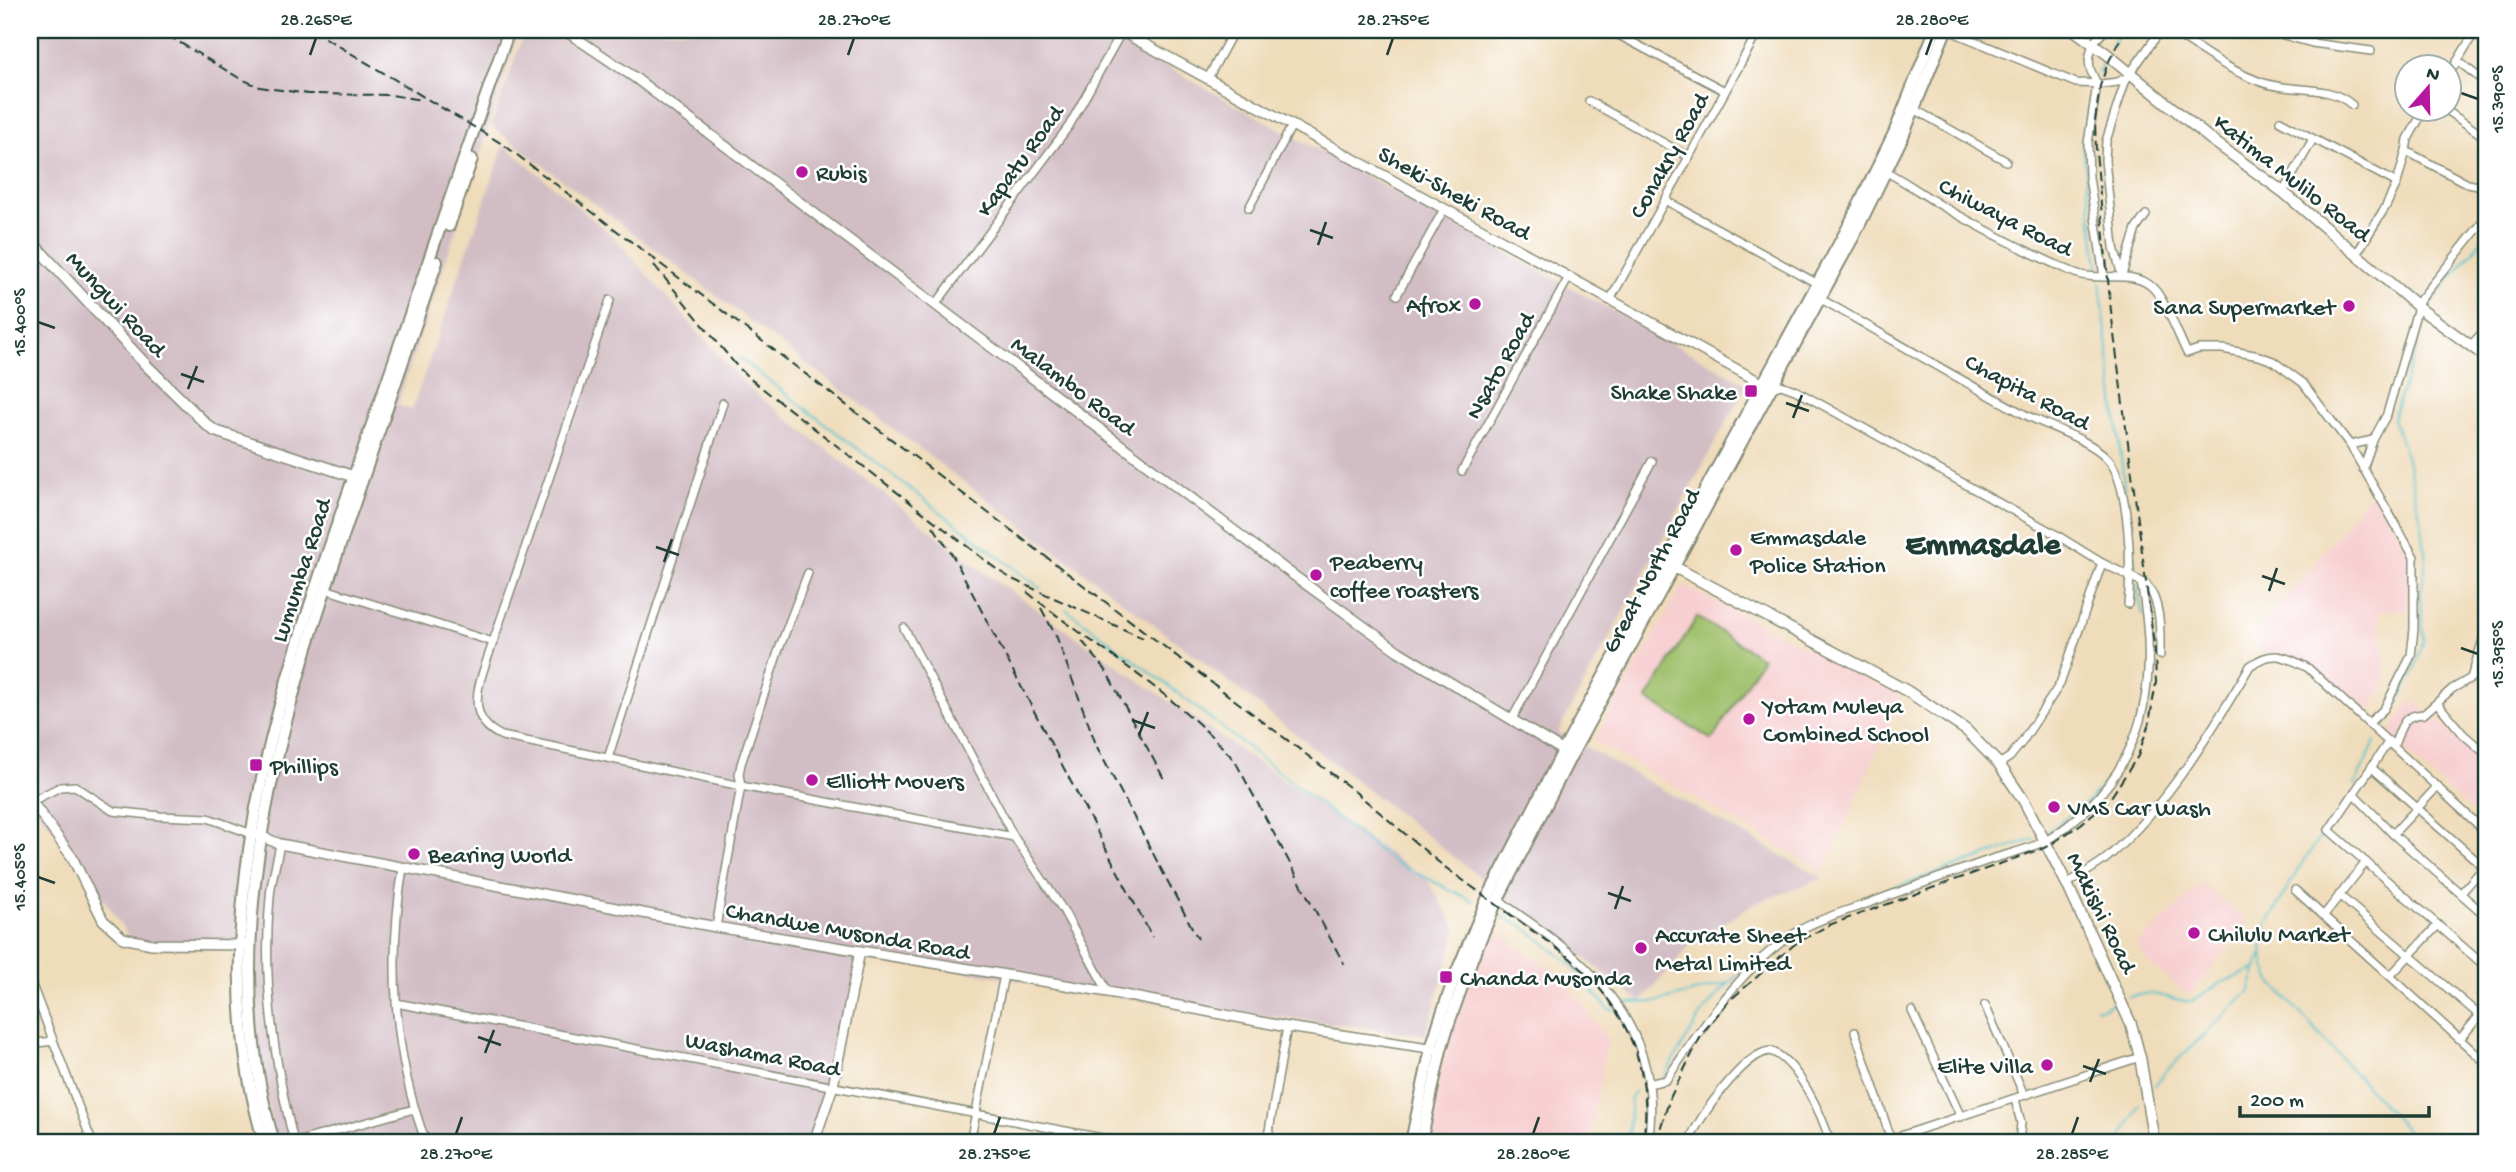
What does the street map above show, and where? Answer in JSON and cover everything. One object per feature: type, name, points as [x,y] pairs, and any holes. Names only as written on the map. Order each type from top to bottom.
[{"type":"main road","name":"Lumumba Road","points":[[264,1142],[254,1109],[242,1020],[244,945],[272,739],[298,643],[357,481],[512,30]]},
{"type":"main road","name":"Great North Road","points":[[1411,1142],[1455,976],[1482,910],[1671,565],[1818,284],[1883,170],[1934,30]]},
{"type":"main road","name":"Great North Road","points":[[1767,386],[1821,299],[1914,109],[1947,30]]},
{"type":"main road","name":"Katima Mulilo Road","points":[[2074,30],[2283,192],[2422,310],[2486,358]]},
{"type":"main road","name":"Mungwi Road","points":[[30,240],[147,366],[207,425],[222,433],[357,481]]},
{"type":"main road","name":"Mungwi Road","points":[[30,249],[143,370],[206,432],[215,438],[357,481]]},
{"type":"main road","name":"Lumumba Road","points":[[257,835],[298,679],[357,481]]},
{"type":"main road","name":"Makishi Road","points":[[1671,565],[1908,691],[1966,730],[1999,764],[2024,801],[2045,841],[2127,1013],[2140,1057],[2154,1142]]},
{"type":"main road","name":"Great North Road","points":[[1421,1142],[1436,1049],[1498,899],[1567,753]]},
{"type":"main road","name":"Lumumba Road","points":[[244,945],[261,1090],[274,1142]]},
{"type":"street","name":"Malambo Road","points":[[564,30],[634,77],[1289,572],[1398,651],[1567,753]]},
{"type":"street","points":[[1208,78],[1234,30]]},
{"type":"street","points":[[1609,30],[1725,91]]},
{"type":"street","name":"Conakry Road","points":[[1609,299],[1759,30]]},
{"type":"street","points":[[1947,30],[2076,83],[2118,82],[2130,75]]},
{"type":"street","points":[[2104,277],[2089,177],[2088,144],[2097,84],[2089,59],[2093,43],[2105,30]]},
{"type":"street","points":[[2122,276],[2114,247],[2105,160],[2110,129],[2121,91],[2161,30]]},
{"type":"street","points":[[2169,30],[2227,66],[2265,84],[2327,91],[2352,105]]},
{"type":"street","points":[[2266,30],[2312,43],[2371,51]]},
{"type":"street","points":[[2463,52],[2476,30]]},
{"type":"street","name":"Kapatu Road","points":[[936,304],[1069,126],[1121,31]]},
{"type":"street","name":"Sheki-Sheki Road","points":[[1121,31],[1767,386]]},
{"type":"street","points":[[2464,66],[2486,83]]},
{"type":"street","points":[[1589,101],[1689,157]]},
{"type":"street","points":[[1914,109],[2006,161]]},
{"type":"street","points":[[2280,121],[2397,183]]},
{"type":"street","points":[[2357,253],[2397,183],[2408,139],[2417,122]]},
{"type":"street","points":[[2463,122],[2486,138]]},
{"type":"street","points":[[1249,208],[1292,125]]},
{"type":"street","points":[[2283,192],[2313,139]]},
{"type":"street","points":[[2406,151],[2468,184],[2478,186],[2486,179]]},
{"type":"street","name":"Chiwaya Road","points":[[1883,170],[1941,205],[2049,262],[2082,276],[2122,276]]},
{"type":"street","points":[[1665,200],[1818,284]]},
{"type":"street","points":[[1397,295],[1444,209]]},
{"type":"street","points":[[2122,276],[2136,229],[2146,215]]},
{"type":"street","points":[[2363,470],[2373,440],[2387,414],[2422,310],[2486,218]]},
{"type":"street","points":[[2122,276],[2147,283],[2154,288],[2187,353],[2199,349],[2224,349],[2273,361],[2303,383],[2350,445],[2385,504],[2414,559],[2414,629],[2411,656],[2384,709],[2368,723]]},
{"type":"street","name":"Nsato Road","points":[[1462,471],[1569,277]]},
{"type":"street","name":"Chapita Road","points":[[1821,299],[2022,413],[2108,458],[2120,486],[2126,517],[2130,578],[2128,604]]},
{"type":"street","points":[[610,300],[477,694],[478,714],[484,725],[502,736],[741,786],[1014,837]]},
{"type":"street","points":[[2470,346],[2486,329]]},
{"type":"street","points":[[1767,386],[1778,385],[1795,390],[2055,534],[2102,563],[2141,582],[2152,590],[2157,607],[2161,655]]},
{"type":"street","points":[[608,758],[723,404]]},
{"type":"street","points":[[2350,445],[2373,440]]},
{"type":"street","points":[[1512,719],[1652,461]]},
{"type":"street","points":[[1999,764],[2010,757],[2022,743],[2060,684],[2102,563]]},
{"type":"street","points":[[716,927],[741,786],[741,764],[808,573]]},
{"type":"street","points":[[1648,1084],[1666,1080],[1713,1012],[1756,966],[1800,930],[1941,876],[2045,841],[2077,818],[2101,795],[2131,750],[2142,718],[2149,666],[2146,610],[2141,582]]},
{"type":"street","points":[[325,589],[493,642]]},
{"type":"street","points":[[904,628],[1014,837],[1063,910],[1108,992]]},
{"type":"street","points":[[2486,630],[2471,678],[2452,689],[2424,714],[2406,718],[2329,830],[2486,967]]},
{"type":"street","points":[[2067,884],[2106,858],[2149,815],[2195,757],[2250,666],[2259,659],[2273,655],[2288,658],[2308,668],[2486,832]]},
{"type":"street","points":[[2437,703],[2463,734],[2486,754]]},
{"type":"street","points":[[2371,767],[2486,867],[2462,892]]},
{"type":"street","points":[[257,835],[208,818],[113,811],[75,786],[60,788],[31,800],[72,857],[103,920],[123,938],[152,944],[268,944]]},
{"type":"street","points":[[2393,834],[2438,786]]},
{"type":"street","points":[[2354,794],[2393,834],[2462,892],[2486,916]]},
{"type":"street","name":"Chandwe Musonda Road","points":[[257,835],[280,845],[716,927],[1108,992],[1287,1027],[1436,1049]]},
{"type":"street","points":[[280,845],[270,895],[270,1015],[275,1058],[295,1142],[414,1109]]},
{"type":"street","points":[[2324,915],[2366,862]]},
{"type":"street","points":[[403,868],[396,941],[396,1003],[403,1057],[414,1109],[426,1142]]},
{"type":"street","points":[[2295,890],[2486,1063]]},
{"type":"street","points":[[2339,895],[2483,1018]]},
{"type":"street","points":[[1498,899],[1547,934],[1585,967],[1611,994],[1626,1017],[1639,1046],[1648,1084],[1652,1116],[1648,1142]]},
{"type":"street","points":[[2391,975],[2438,925]]},
{"type":"street","points":[[814,1142],[833,1086],[860,951]]},
{"type":"street","points":[[971,1142],[1004,975]]},
{"type":"street","points":[[30,980],[92,1142]]},
{"type":"street","name":"Washama Road","points":[[396,1003],[1120,1142]]},
{"type":"street","points":[[1985,1005],[2024,1095]]},
{"type":"street","points":[[2460,1039],[2483,1018],[2486,1008]]},
{"type":"street","points":[[1912,1011],[1961,1117]]},
{"type":"street","points":[[1267,1142],[1287,1027]]},
{"type":"street","points":[[1855,1032],[1887,1141],[2140,1057]]},
{"type":"street","points":[[30,1044],[53,1041]]},
{"type":"street","points":[[1689,1142],[1705,1111],[1723,1088],[1760,1054],[1770,1051],[1783,1057],[1815,1101],[1830,1142]]},
{"type":"street","points":[[2015,1099],[2021,1123],[2019,1142]]},
{"type":"shaded area","points":[[30,30],[519,30],[397,405],[412,410],[504,145],[613,236],[747,387],[986,574],[1428,881],[1457,929],[1426,1035],[1109,996],[860,953],[817,1142],[276,1142],[249,1019],[252,895],[245,949],[159,948],[128,936],[78,859],[30,801]]},
{"type":"shaded area","points":[[525,30],[1099,30],[1747,384],[1558,732],[1823,878],[1751,905],[1690,945],[1641,1002],[1202,661],[491,126]]},
{"type":"shaded area","points":[[2372,492],[2412,558],[2407,609],[2379,610],[2387,682],[2369,711],[2300,659],[2277,651],[2265,652],[2252,641]]},
{"type":"shaded area","name":"Yotam Muleya Combined School","points":[[1683,585],[1901,697],[1824,871],[1594,741]]},
{"type":"shaded area","points":[[2412,700],[2486,761],[2486,824],[2393,741],[2391,730]]},
{"type":"shaded area","name":"Chilulu Market","points":[[2202,884],[2248,922],[2190,995],[2149,964],[2137,945]]},
{"type":"shaded area","points":[[1488,925],[1565,980],[1608,1040],[1588,1142],[1427,1142],[1447,1045]]},
{"type":"green space","points":[[1697,617],[1762,658],[1712,740],[1647,699]]},
{"type":"waterway","points":[[2111,46],[2120,30]]},
{"type":"waterway","points":[[2098,73],[2104,60]]},
{"type":"waterway","points":[[2092,89],[2082,142],[2099,273]]},
{"type":"waterway","points":[[2428,310],[2486,235]]},
{"type":"waterway","points":[[2100,282],[2125,491]]},
{"type":"waterway","points":[[2382,731],[2413,673],[2424,639],[2420,599],[2426,560],[2422,525],[2407,459],[2393,419],[2425,318]]},
{"type":"waterway","points":[[739,358],[1040,588]]},
{"type":"waterway","points":[[2132,545],[2136,572]]},
{"type":"waterway","points":[[2137,585],[2143,616]]},
{"type":"waterway","points":[[1066,609],[1382,853],[1396,863],[1473,901]]},
{"type":"waterway","points":[[2355,785],[2375,742]]},
{"type":"waterway","points":[[2048,832],[2090,800],[2109,777]]},
{"type":"waterway","points":[[2325,831],[2299,868],[2266,926],[2262,950],[2265,967],[2270,980],[2417,1142]]},
{"type":"waterway","points":[[1842,908],[2035,839]]},
{"type":"waterway","points":[[1499,915],[1523,926],[1570,963],[1608,1009],[1614,1010]]},
{"type":"waterway","points":[[2155,1085],[2166,1071],[2249,992],[2262,953]]},
{"type":"waterway","points":[[1626,1003],[1656,1002],[1729,983],[1754,961]]},
{"type":"waterway","points":[[2127,997],[2149,993],[2190,1002],[2223,982],[2256,969]]},
{"type":"waterway","points":[[1664,1076],[1705,1009],[1728,984]]},
{"type":"waterway","points":[[2096,1008],[2103,1008],[2114,1002]]},
{"type":"waterway","points":[[1628,1142],[1631,1097],[1635,1092]]},
{"type":"waterway","points":[[2119,1142],[2140,1104]]},
{"type":"railway","points":[[312,30],[504,145],[1353,790],[1442,865],[1570,958],[1606,997],[1631,1040],[1644,1088],[1643,1142]]},
{"type":"railway","points":[[1656,1142],[1670,1098],[1703,1032],[1729,1001],[1795,944],[1829,925],[2047,847],[2081,824],[2109,800],[2138,756],[2149,723],[2156,683],[2155,652],[2111,311],[2095,120],[2100,86],[2125,30]]},
{"type":"railway","points":[[167,35],[239,78],[260,87],[308,94],[391,95],[422,100]]},
{"type":"railway","points":[[654,265],[749,378],[999,571],[1143,638]]},
{"type":"railway","points":[[933,526],[953,556],[1152,937]]},
{"type":"railway","points":[[1027,592],[1161,692],[1235,761],[1344,964]]},
{"type":"railway","points":[[1041,608],[1057,638],[1097,747],[1198,939]]},
{"type":"railway","points":[[1082,641],[1105,669],[1164,779]]},
{"type":"place","name":"Rubis","points":[[802,172]]},
{"type":"place","name":"Afrox","points":[[1475,304]]},
{"type":"place","name":"Sana Supermarket","points":[[2349,306]]},
{"type":"place","name":"Shake Shake","points":[[1751,391]]},
{"type":"place","name":"Emmasdale Police Station","points":[[1736,550]]},
{"type":"place","name":"Peaberry coffee roasters","points":[[1316,575]]},
{"type":"place","name":"Yotam Muleya Combined School","points":[[1749,719]]},
{"type":"place","name":"Phillips","points":[[256,765]]},
{"type":"place","name":"Elliott Movers","points":[[812,780]]},
{"type":"place","name":"VMS Car Wash","points":[[2054,807]]},
{"type":"place","name":"Bearing World","points":[[414,854]]},
{"type":"place","name":"Chilulu Market","points":[[2194,933]]},
{"type":"place","name":"Accurate Sheet Metal Limited","points":[[1641,948]]},
{"type":"place","name":"Chanda Musonda","points":[[1446,977]]},
{"type":"place","name":"Elite Villa","points":[[2047,1065]]},
{"type":"district","name":"Emmasdale","points":[[1983,542]]}]
